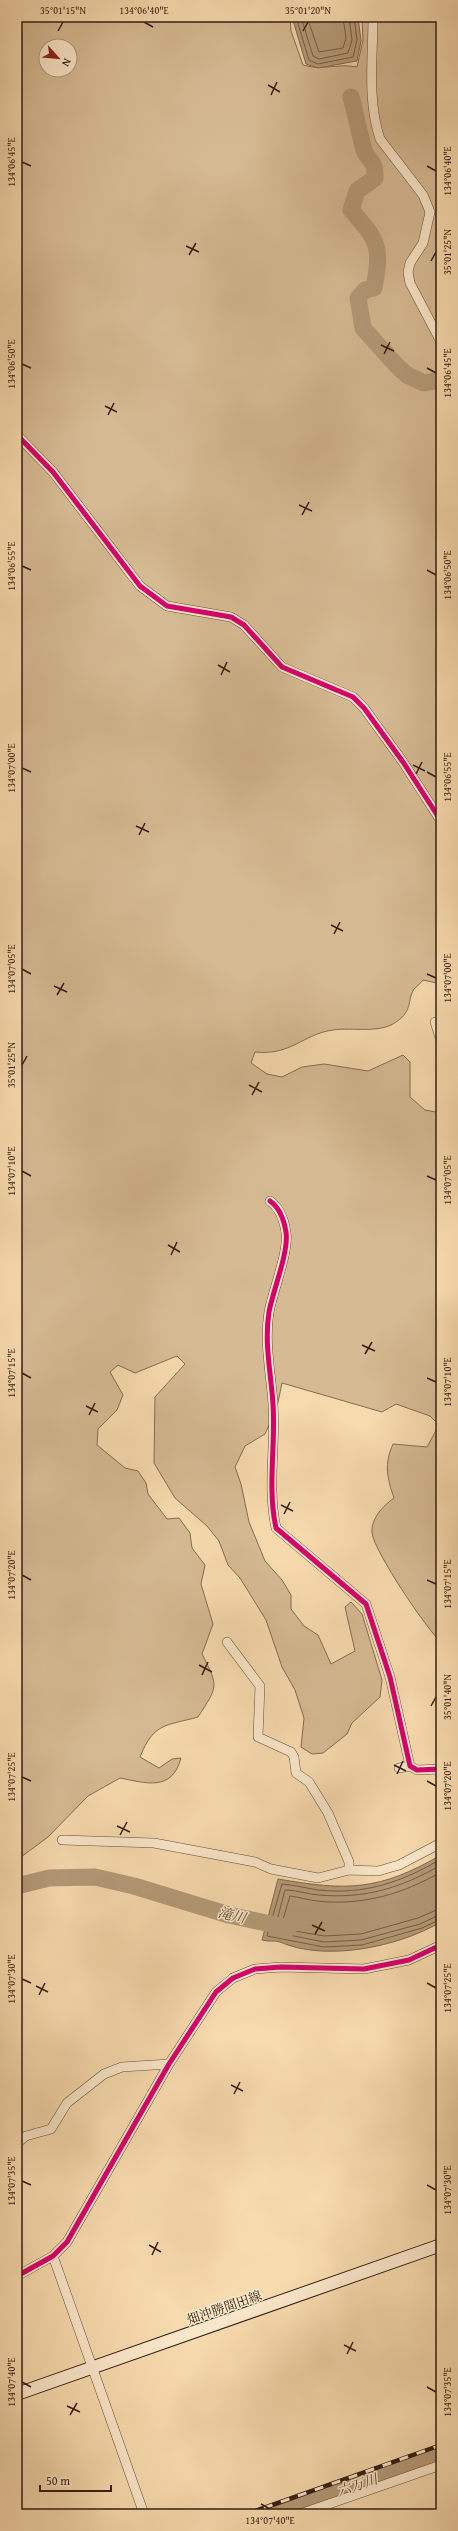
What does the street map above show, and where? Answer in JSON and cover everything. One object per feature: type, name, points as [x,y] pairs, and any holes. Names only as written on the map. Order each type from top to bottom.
[{"type":"main road","name":"畑沖勝間田線","points":[[17,2394],[441,2245]]},
{"type":"street","points":[[373,17],[372,77],[376,128],[380,139],[423,195],[430,212],[424,243],[410,263],[408,272],[410,283],[441,342]]},
{"type":"street","points":[[17,435],[53,472],[140,586],[154,599],[167,606],[231,618],[244,625],[282,667],[353,697],[364,708],[403,762],[441,821]]},
{"type":"street","points":[[434,1022],[441,1041]]},
{"type":"street","points":[[270,1201],[277,1206],[286,1234],[283,1259],[276,1280],[267,1330],[274,1405],[270,1470],[276,1528],[366,1604],[390,1677],[410,1766]]},
{"type":"street","points":[[227,1642],[260,1686],[258,1737],[291,1752],[294,1756],[296,1773],[308,1782],[328,1813],[349,1862],[349,1870]]},
{"type":"street","points":[[399,1768],[410,1766],[417,1770],[441,1769]]},
{"type":"street","points":[[62,1840],[154,1843],[255,1862],[271,1869],[318,1878],[349,1870],[378,1871],[400,1865],[441,1843]]},
{"type":"street","points":[[17,2276],[53,2256],[79,2223],[169,2064],[216,1992],[233,1978],[255,1969],[364,1969],[409,1960],[441,1945]]},
{"type":"street","points":[[17,2143],[26,2136],[51,2129],[67,2103],[104,2074],[122,2067],[169,2064]]},
{"type":"street","points":[[53,2256],[91,2368],[144,2514]]},
{"type":"street","points":[[300,2514],[441,2465]]},
{"type":"shaded area","points":[[17,17],[290,17],[291,31],[303,65],[310,67],[357,67],[363,40],[362,17],[441,17],[441,984],[423,980],[414,989],[405,1014],[389,1026],[374,1029],[341,1029],[323,1032],[278,1051],[255,1052],[251,1063],[267,1074],[282,1077],[302,1067],[324,1064],[368,1071],[403,1055],[410,1062],[410,1097],[425,1110],[441,1113],[441,1642],[434,1635],[402,1590],[382,1556],[372,1533],[373,1522],[378,1513],[394,1498],[388,1477],[388,1458],[393,1444],[427,1447],[439,1425],[430,1416],[396,1404],[382,1412],[282,1383],[277,1407],[265,1434],[245,1446],[235,1467],[241,1484],[249,1522],[265,1561],[282,1580],[291,1595],[291,1609],[304,1626],[318,1635],[331,1664],[355,1651],[345,1607],[351,1602],[362,1614],[382,1680],[380,1697],[352,1723],[347,1734],[323,1753],[312,1754],[301,1747],[304,1718],[295,1690],[282,1667],[266,1620],[240,1578],[228,1565],[219,1541],[207,1526],[175,1498],[154,1463],[155,1397],[185,1364],[177,1356],[135,1373],[118,1365],[110,1372],[123,1395],[117,1410],[98,1429],[97,1445],[125,1468],[138,1471],[146,1483],[148,1494],[167,1519],[179,1518],[190,1533],[192,1548],[205,1565],[201,1584],[213,1624],[202,1654],[211,1673],[214,1686],[213,1692],[198,1717],[162,1727],[150,1737],[145,1746],[140,1757],[159,1768],[172,1759],[181,1758],[177,1769],[171,1776],[165,1781],[157,1783],[139,1782],[120,1778],[88,1796],[48,1837],[17,1860]]},
{"type":"water","points":[[292,17],[358,17],[361,41],[357,61],[318,68],[306,64]]},
{"type":"water","points":[[441,1855],[441,1922],[424,1931],[383,1945],[340,1951],[319,1951],[298,1948],[278,1941],[262,1940],[278,1879],[324,1885],[362,1885],[380,1882],[399,1876]]},
{"type":"waterway","points":[[351,97],[364,150],[373,164],[375,172],[375,178],[357,191],[351,210],[367,229],[376,244],[378,262],[374,288],[365,290],[358,298],[363,328],[407,375],[424,383],[441,380]]},
{"type":"waterway","name":"滝川","points":[[17,1886],[49,1878],[95,1877],[134,1886],[229,1915],[289,1928]]},
{"type":"waterway","name":"六万川","points":[[272,2514],[441,2455]]},
{"type":"railway","points":[[247,2514],[441,2445]]},
{"type":"cycle path","points":[[17,435],[53,472],[140,586],[167,606],[231,617],[244,625],[282,667],[353,697],[364,708],[403,762],[441,821]]},
{"type":"cycle path","points":[[270,1201],[281,1215],[286,1232],[285,1250],[269,1312],[267,1335],[274,1419],[272,1497],[276,1528],[366,1604],[390,1677],[410,1766],[417,1770],[441,1769]]},
{"type":"cycle path","points":[[17,2276],[53,2256],[67,2242],[169,2064],[216,1992],[233,1978],[255,1969],[281,1967],[364,1969],[409,1960],[441,1945]]}]
